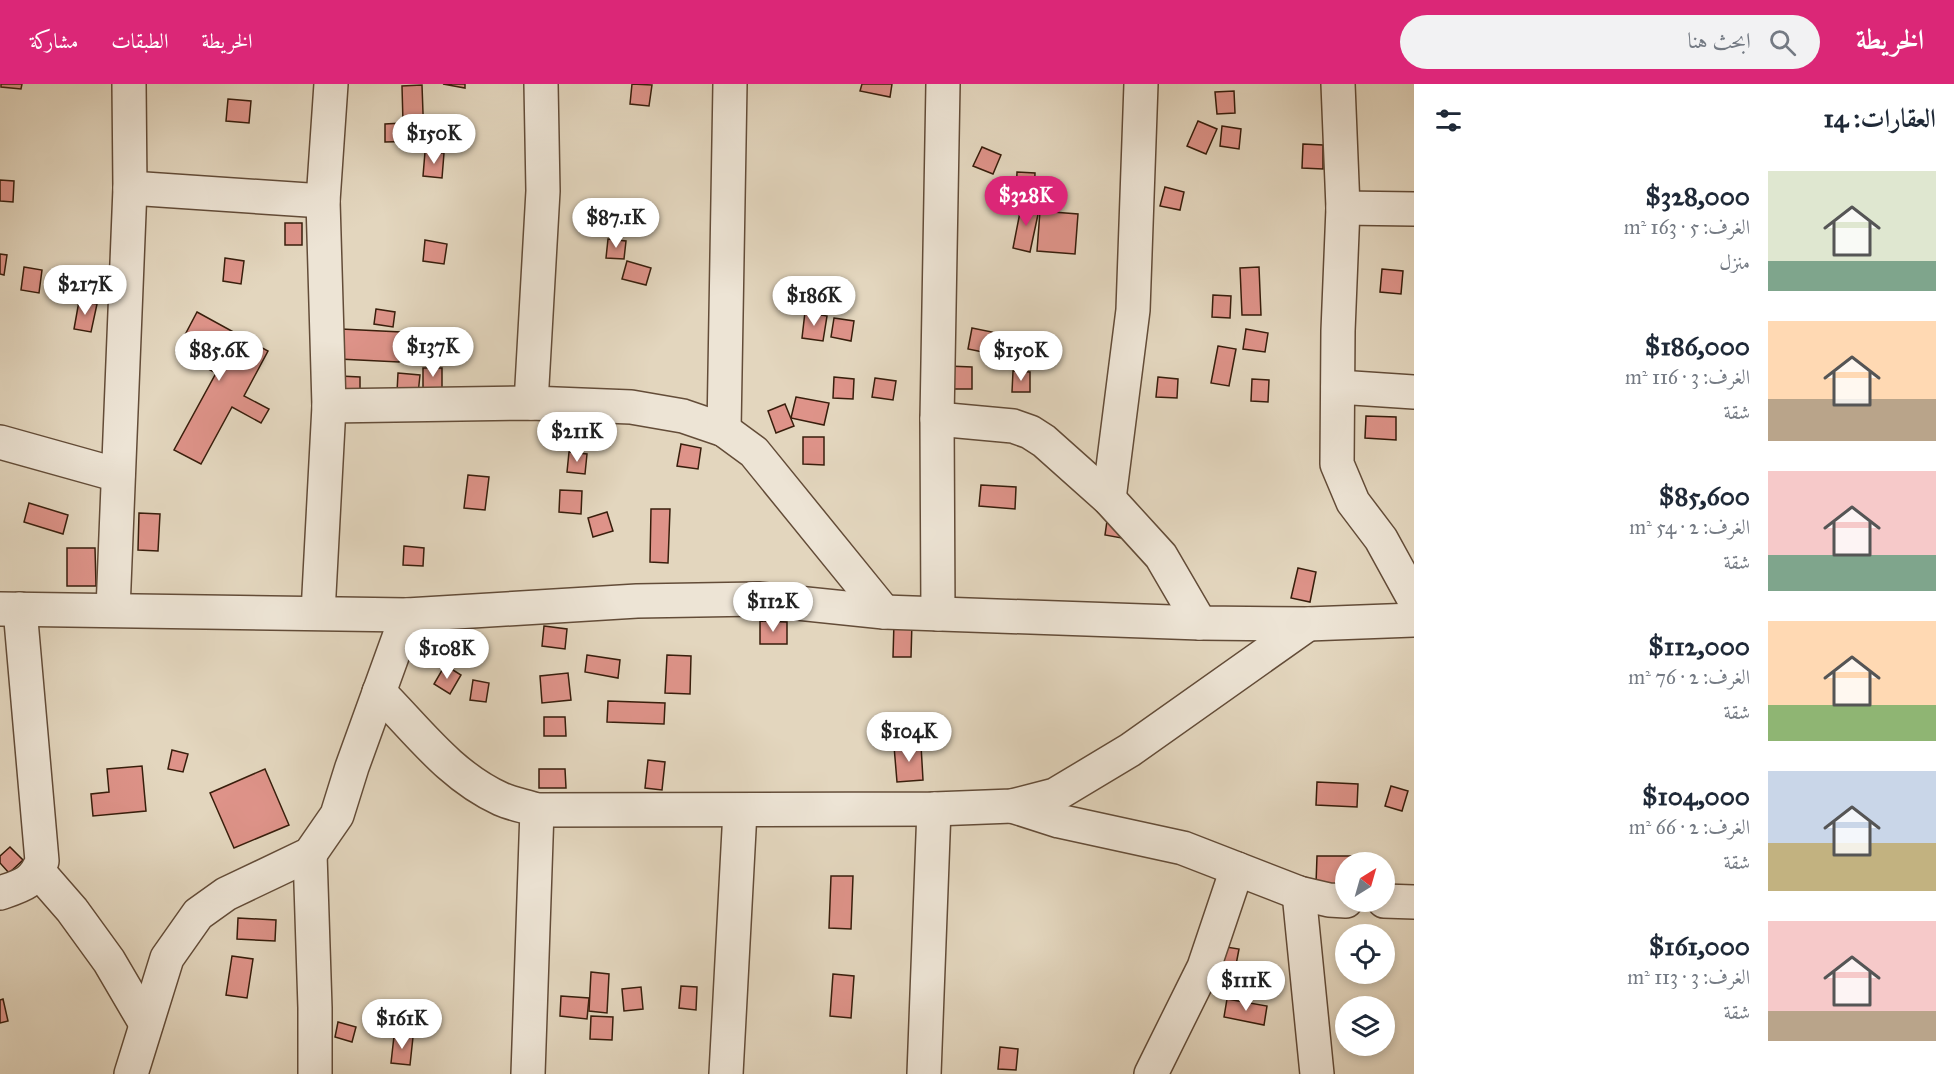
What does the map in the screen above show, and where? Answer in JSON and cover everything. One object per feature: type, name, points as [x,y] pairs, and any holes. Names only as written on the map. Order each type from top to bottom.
[{"type":"street","points":[[113,610],[130,188],[129,84]]},
{"type":"street","points":[[318,613],[329,406],[323,201],[331,84]]},
{"type":"street","points":[[531,403],[543,191],[541,84]]},
{"type":"street","points":[[724,430],[730,84]]},
{"type":"street","points":[[938,614],[937,419],[943,84]]},
{"type":"street","points":[[1109,499],[1133,310],[1142,84]]},
{"type":"street","points":[[1338,84],[1343,208],[1337,464],[1353,502],[1381,539],[1414,599]]},
{"type":"street","points":[[130,188],[323,201]]},
{"type":"street","points":[[1343,208],[1414,209]]},
{"type":"street","points":[[1338,387],[1414,392]]},
{"type":"street","points":[[329,406],[531,403],[631,407],[682,416],[724,430],[754,452],[885,612]]},
{"type":"street","points":[[937,419],[1013,426],[1030,432],[1044,441],[1109,499],[1161,556],[1200,623]]},
{"type":"street","points":[[0,442],[118,475]]},
{"type":"street","points":[[0,893],[24,885],[38,872],[42,861],[10,609],[406,615],[637,602],[758,598],[885,612],[1200,623],[1308,624],[1414,620]]},
{"type":"street","points":[[130,1074],[167,958],[198,914],[226,894],[310,854],[337,815],[406,615]]},
{"type":"street","points":[[379,692],[434,751],[467,780],[501,800],[537,810],[740,811],[1012,806],[1055,795],[1130,750],[1308,624]]},
{"type":"street","points":[[1012,806],[1059,820],[1183,848],[1299,893],[1335,900]]},
{"type":"street","points":[[924,1074],[934,809]]},
{"type":"street","points":[[528,1074],[537,810]]},
{"type":"street","points":[[726,1074],[740,811]]},
{"type":"street","points":[[310,854],[315,1074]]},
{"type":"street","points":[[1151,1074],[1204,967],[1237,869]]},
{"type":"street","points":[[38,872],[72,910],[109,961],[146,1024]]},
{"type":"street","points":[[1299,893],[1317,1074]]},
{"type":"street","points":[[1395,902],[1414,902]]},
{"type":"building","points":[[1,84],[22,84],[21,89],[1,87]]},
{"type":"building","points":[[443,84],[465,84],[465,88]]},
{"type":"building","points":[[632,84],[652,85],[649,106],[630,104]]},
{"type":"building","points":[[862,84],[892,84],[890,97],[860,91]]},
{"type":"building","points":[[422,85],[424,141],[385,142],[385,124],[403,123],[402,86]]},
{"type":"building","points":[[1234,91],[1235,113],[1217,114],[1215,92]]},
{"type":"building","points":[[228,99],[251,101],[249,123],[226,121]]},
{"type":"building","points":[[1198,121],[1217,129],[1206,154],[1187,146]]},
{"type":"building","points":[[1222,126],[1241,129],[1239,149],[1220,146]]},
{"type":"building","points":[[1303,144],[1323,145],[1323,169],[1302,168]]},
{"type":"building","points":[[982,147],[1001,155],[993,174],[973,166]]},
{"type":"building","points":[[425,152],[444,153],[442,178],[423,176]]},
{"type":"building","points":[[1017,172],[1035,173],[1034,200],[1016,199]]},
{"type":"building","points":[[0,180],[14,181],[13,202],[0,201]]},
{"type":"building","points":[[1165,187],[1184,192],[1180,210],[1160,206]]},
{"type":"building","points":[[1022,202],[1040,205],[1030,252],[1013,248]]},
{"type":"building","points":[[1040,211],[1078,214],[1075,254],[1037,251]]},
{"type":"building","points":[[285,223],[302,223],[302,245],[285,245]]},
{"type":"building","points":[[608,239],[626,241],[624,259],[606,258]]},
{"type":"building","points":[[425,240],[447,244],[444,264],[423,261]]},
{"type":"building","points":[[0,254],[7,255],[4,275],[0,274]]},
{"type":"building","points":[[225,258],[244,261],[241,284],[223,281]]},
{"type":"building","points":[[627,261],[651,268],[646,285],[622,279]]},
{"type":"building","points":[[24,267],[42,270],[39,293],[21,290]]},
{"type":"building","points":[[1259,267],[1261,315],[1242,315],[1240,268]]},
{"type":"building","points":[[1382,269],[1403,271],[1401,294],[1380,292]]},
{"type":"building","points":[[1213,295],[1231,296],[1230,318],[1212,317]]},
{"type":"building","points":[[79,301],[97,304],[91,332],[74,329]]},
{"type":"building","points":[[376,309],[395,312],[393,327],[374,324]]},
{"type":"building","points":[[197,312],[268,351],[244,396],[269,409],[261,423],[232,407],[201,464],[174,450],[216,373],[176,352]]},
{"type":"building","points":[[805,312],[827,316],[823,341],[802,338]]},
{"type":"building","points":[[834,318],[854,321],[851,341],[831,337]]},
{"type":"building","points":[[972,328],[992,332],[988,353],[968,349]]},
{"type":"building","points":[[341,329],[401,332],[399,362],[339,359]]},
{"type":"building","points":[[1246,329],[1268,333],[1265,352],[1243,349]]},
{"type":"building","points":[[1218,346],[1236,349],[1229,386],[1211,383]]},
{"type":"building","points":[[948,366],[972,367],[972,389],[948,389]]},
{"type":"building","points":[[423,368],[442,368],[442,389],[423,388]]},
{"type":"building","points":[[1013,371],[1030,372],[1030,392],[1012,392]]},
{"type":"building","points":[[398,373],[420,375],[418,394],[397,392]]},
{"type":"building","points":[[340,376],[360,377],[360,397],[339,397]]},
{"type":"building","points":[[834,377],[854,379],[853,399],[833,398]]},
{"type":"building","points":[[1158,377],[1178,379],[1177,398],[1156,397]]},
{"type":"building","points":[[875,378],[896,381],[893,400],[872,397]]},
{"type":"building","points":[[1252,379],[1269,380],[1268,402],[1251,401]]},
{"type":"building","points":[[796,397],[829,403],[824,425],[791,418]]},
{"type":"building","points":[[785,404],[794,426],[776,433],[768,411]]},
{"type":"building","points":[[1366,416],[1396,417],[1396,440],[1365,438]]},
{"type":"building","points":[[803,437],[824,437],[824,465],[803,464]]},
{"type":"building","points":[[681,444],[701,448],[698,469],[677,466]]},
{"type":"building","points":[[569,452],[587,454],[585,474],[567,472]]},
{"type":"building","points":[[468,475],[489,477],[485,510],[464,508]]},
{"type":"building","points":[[981,485],[1016,487],[1015,509],[979,506]]},
{"type":"building","points":[[560,490],[582,491],[581,514],[559,512]]},
{"type":"building","points":[[29,503],[68,515],[63,534],[24,522]]},
{"type":"building","points":[[651,509],[670,509],[668,563],[650,562]]},
{"type":"building","points":[[607,512],[613,531],[593,537],[588,518]]},
{"type":"building","points":[[139,513],[160,514],[158,551],[138,550]]},
{"type":"building","points":[[1108,514],[1127,539],[1105,535]]},
{"type":"building","points":[[404,546],[424,548],[423,566],[403,565]]},
{"type":"building","points":[[67,548],[95,548],[96,586],[67,586]]},
{"type":"building","points":[[1298,568],[1316,572],[1310,602],[1291,598]]},
{"type":"building","points":[[760,621],[787,622],[787,644],[760,644]]},
{"type":"building","points":[[894,622],[912,622],[911,657],[893,657]]},
{"type":"building","points":[[544,626],[567,629],[565,649],[542,646]]},
{"type":"building","points":[[587,655],[620,660],[618,678],[585,672]]},
{"type":"building","points":[[667,655],[691,656],[690,694],[665,693]]},
{"type":"building","points":[[445,665],[461,675],[450,694],[434,684]]},
{"type":"building","points":[[568,673],[571,700],[542,703],[540,676]]},
{"type":"building","points":[[473,680],[489,683],[486,702],[470,700]]},
{"type":"building","points":[[608,701],[665,703],[664,724],[607,722]]},
{"type":"building","points":[[544,717],[565,717],[566,736],[544,736]]},
{"type":"building","points":[[921,745],[923,780],[897,782],[894,746]]},
{"type":"building","points":[[172,750],[188,754],[183,772],[168,769]]},
{"type":"building","points":[[648,760],[665,762],[662,790],[645,788]]},
{"type":"building","points":[[142,766],[146,811],[93,816],[91,794],[109,792],[107,769]]},
{"type":"building","points":[[265,769],[289,825],[234,848],[210,793]]},
{"type":"building","points":[[539,769],[565,769],[566,788],[539,788]]},
{"type":"building","points":[[1317,782],[1358,784],[1357,807],[1316,805]]},
{"type":"building","points":[[1391,786],[1408,791],[1402,811],[1385,806]]},
{"type":"building","points":[[10,847],[23,860],[9,873],[0,863],[0,856]]},
{"type":"building","points":[[1317,856],[1335,856],[1335,885],[1316,884]]},
{"type":"building","points":[[831,876],[853,876],[851,929],[829,928]]},
{"type":"building","points":[[238,918],[276,920],[275,941],[237,939]]},
{"type":"building","points":[[1220,946],[1239,949],[1235,970],[1217,966]]},
{"type":"building","points":[[232,956],[253,959],[247,998],[226,995]]},
{"type":"building","points":[[591,972],[609,974],[607,1013],[589,1011]]},
{"type":"building","points":[[833,974],[854,976],[851,1018],[830,1016]]},
{"type":"building","points":[[681,986],[697,987],[696,1010],[679,1008]]},
{"type":"building","points":[[641,987],[643,1009],[624,1011],[622,989]]},
{"type":"building","points":[[561,996],[589,998],[587,1019],[560,1016]]},
{"type":"building","points":[[3,999],[8,1021],[0,1023],[0,1000]]},
{"type":"building","points":[[1227,999],[1267,1006],[1264,1025],[1224,1017]]},
{"type":"building","points":[[591,1016],[613,1017],[612,1040],[590,1039]]},
{"type":"building","points":[[338,1022],[356,1027],[352,1042],[335,1037]]},
{"type":"building","points":[[394,1036],[413,1037],[410,1065],[391,1063]]},
{"type":"building","points":[[1000,1047],[1018,1049],[1016,1070],[998,1069]]}]
